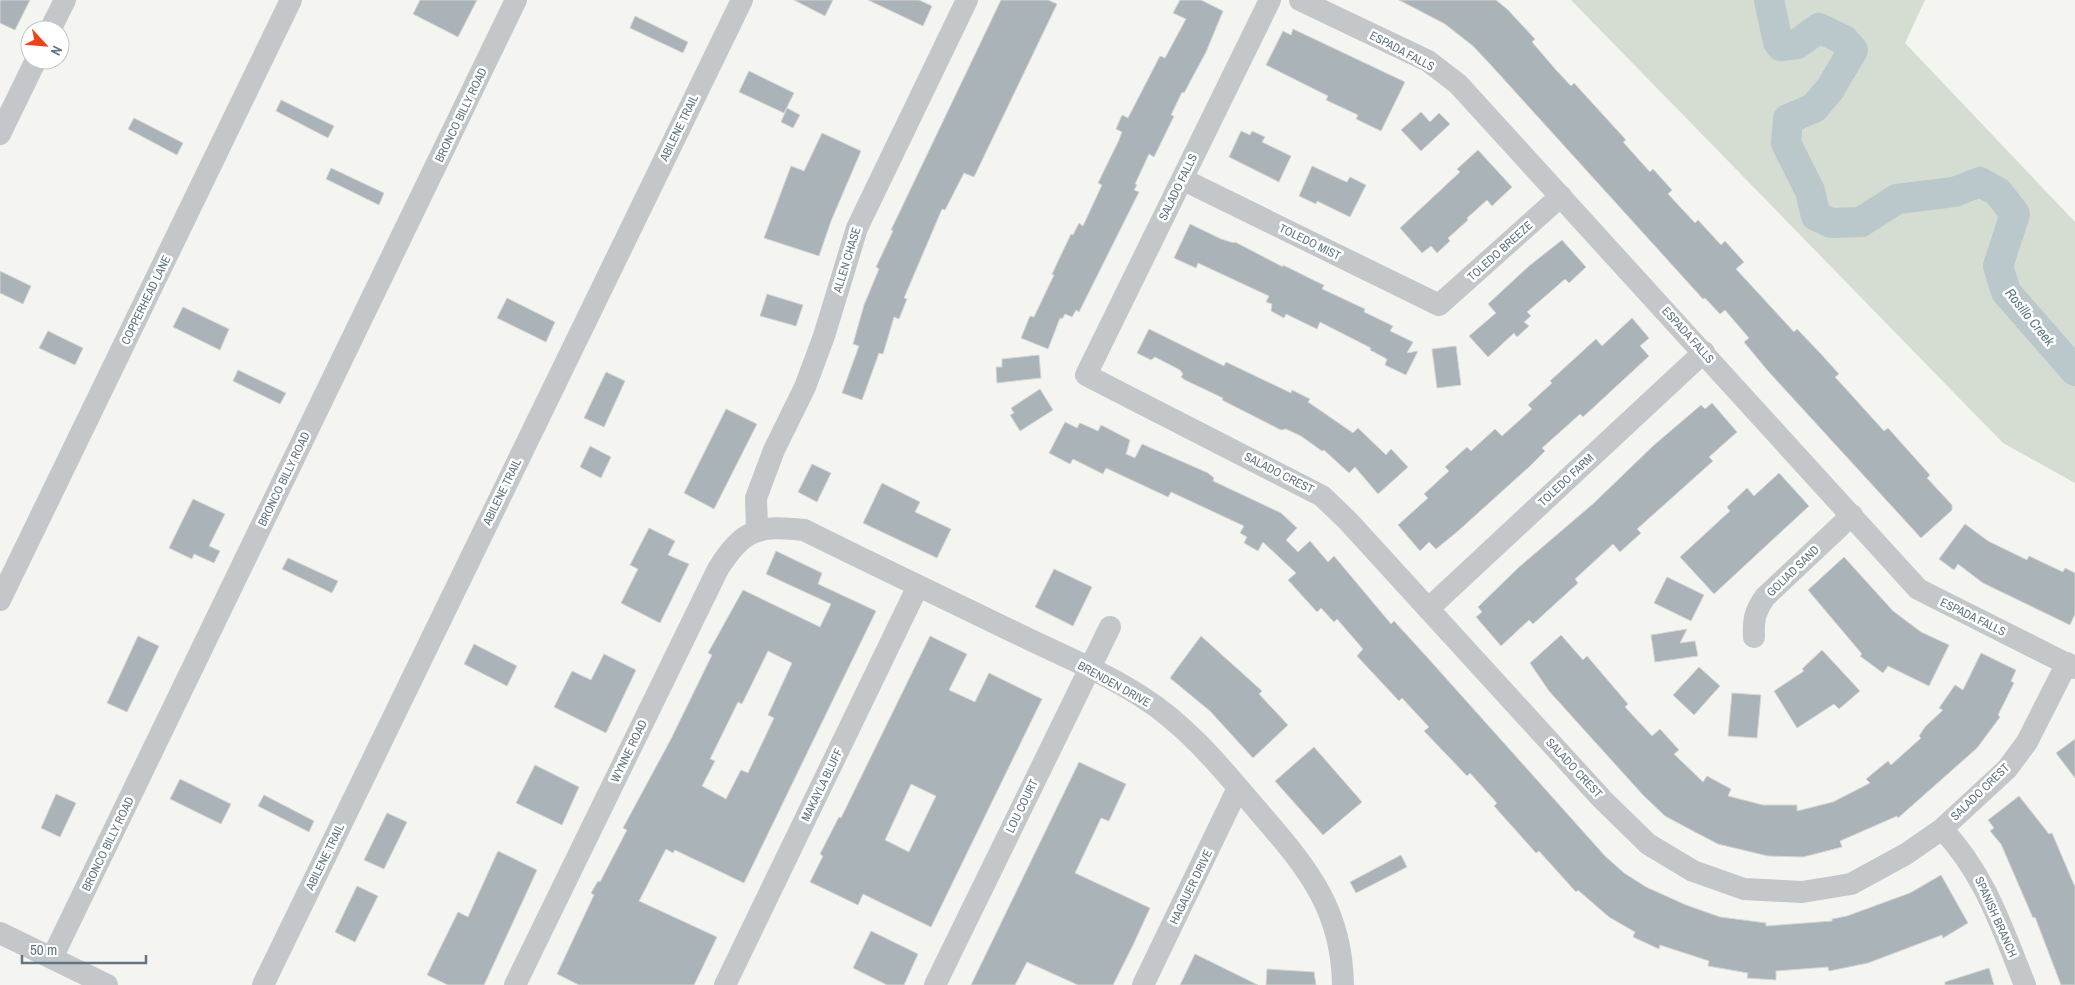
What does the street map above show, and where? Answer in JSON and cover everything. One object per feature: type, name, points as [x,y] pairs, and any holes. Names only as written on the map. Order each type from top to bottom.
[{"type":"street","points":[[55,20],[65,0]]},
{"type":"street","name":"COPPERHEAD LANE","points":[[0,600],[291,0]]},
{"type":"street","name":"BRONCO BILLY ROAD","points":[[52,958],[516,0]]},
{"type":"street","name":"ABILENE TRAIL","points":[[263,985],[742,0]]},
{"type":"street","name":"ALLEN CHASE","points":[[757,529],[756,498],[774,450],[805,387],[821,344],[857,228],[967,0]]},
{"type":"street","name":"SALADO FALLS","points":[[1086,375],[1270,0]]},
{"type":"street","name":"ESPADA FALLS","points":[[1300,0],[1428,62],[1450,78],[1704,352],[1918,589],[2071,666]]},
{"type":"street","points":[[0,134],[31,70]]},
{"type":"street","name":"TOLEDO MIST","points":[[1182,179],[1438,305]]},
{"type":"street","name":"TOLEDO BREEZE","points":[[1438,305],[1561,196]]},
{"type":"street","name":"TOLEDO FARM","points":[[1428,608],[1704,352]]},
{"type":"street","name":"SALADO CREST","points":[[1086,375],[1322,496],[1428,608],[1602,799],[1648,844],[1693,871],[1744,889],[1802,892],[1852,884],[1906,854],[1942,829],[2007,769],[2028,742],[2071,666]]},
{"type":"street","name":"GOLIAD SAND","points":[[1754,637],[1753,622],[1756,610],[1765,597],[1852,515]]},
{"type":"street","name":"BRENDEN DRIVE","points":[[757,529],[781,528],[804,530],[1089,668],[1143,697],[1184,730],[1238,788],[1303,864],[1320,888],[1336,930],[1343,969],[1343,985]]},
{"type":"street","name":"WYNNE ROAD","points":[[514,985],[718,569],[732,547],[757,529]]},
{"type":"street","name":"MAKAYLA BLUFF","points":[[725,985],[918,586]]},
{"type":"street","name":"LOU COURT","points":[[935,985],[1110,627]]},
{"type":"street","name":"HAGAUER DRIVE","points":[[1143,985],[1238,788]]},
{"type":"street","name":"SPANISH BRANCH","points":[[1942,829],[1961,848],[1984,885],[2025,985]]},
{"type":"street","points":[[0,933],[107,985]]},
{"type":"shaded area","points":[[1571,0],[1925,0],[1905,43],[2075,222],[2075,483],[2003,443]]},
{"type":"building","points":[[0,0],[30,0],[15,30],[0,23]]},
{"type":"building","points":[[420,0],[477,0],[458,37],[413,14]]},
{"type":"building","points":[[794,0],[833,0],[825,16]]},
{"type":"building","points":[[868,0],[919,0],[932,6],[923,26]]},
{"type":"building","points":[[1001,0],[1048,0],[1057,4],[974,177],[964,173],[945,210],[942,209],[904,298],[907,299],[899,319],[894,317],[883,354],[879,353],[862,400],[842,393],[859,346],[853,344],[864,305],[879,269],[876,267],[893,231],[891,230]]},
{"type":"building","points":[[1180,0],[1201,0],[1223,11],[1206,52],[1184,93],[1182,92],[1171,115],[1174,116],[1154,157],[1149,154],[1135,184],[1137,185],[1134,190],[1139,192],[1079,312],[1076,310],[1072,317],[1065,314],[1062,319],[1060,318],[1048,349],[1021,338],[1030,316],[1034,317],[1071,234],[1073,235],[1079,223],[1083,226],[1102,185],[1098,183],[1122,132],[1116,129],[1122,115],[1128,118],[1160,56],[1165,58],[1186,19],[1173,13]]},
{"type":"building","points":[[1399,0],[1496,0],[1507,9],[1535,39],[1532,42],[1556,70],[1571,86],[1574,83],[1626,140],[1623,142],[1650,172],[1653,169],[1672,190],[1668,194],[1695,223],[1698,220],[1721,245],[1725,241],[1744,262],[1736,269],[1794,332],[1797,329],[1820,353],[1839,374],[1835,377],[1884,431],[1888,428],[1930,475],[1927,478],[1952,505],[1952,510],[1921,538],[1768,371],[1744,342],[1749,338],[1725,310],[1720,314],[1705,298],[1703,299],[1473,46],[1445,24]]},
{"type":"building","points":[[635,16],[688,42],[683,53],[630,28]]},
{"type":"building","points":[[1293,29],[1405,82],[1381,131],[1356,119],[1358,115],[1326,100],[1328,96],[1266,65],[1283,31],[1291,35]]},
{"type":"building","points":[[749,71],[794,93],[784,113],[739,92]]},
{"type":"building","points":[[281,100],[334,126],[328,138],[276,111]]},
{"type":"building","points":[[787,108],[800,115],[793,128],[781,122]]},
{"type":"building","points":[[1421,112],[1430,122],[1439,113],[1450,124],[1421,151],[1401,130]]},
{"type":"building","points":[[134,118],[183,143],[177,155],[128,129]]},
{"type":"building","points":[[1241,131],[1250,135],[1252,131],[1265,137],[1262,142],[1291,156],[1279,182],[1229,157]]},
{"type":"building","points":[[822,133],[861,151],[831,221],[819,256],[764,238],[791,166],[804,171]]},
{"type":"building","points":[[1478,150],[1512,187],[1492,206],[1487,200],[1448,238],[1450,241],[1437,253],[1431,246],[1422,253],[1400,228],[1460,172],[1457,169]]},
{"type":"building","points":[[1312,166],[1347,182],[1350,177],[1366,185],[1350,217],[1317,201],[1316,204],[1299,196]]},
{"type":"building","points":[[331,168],[384,193],[379,205],[326,179]]},
{"type":"building","points":[[1190,224],[1221,239],[1235,242],[1283,267],[1283,265],[1324,285],[1322,289],[1365,309],[1364,312],[1393,326],[1390,331],[1413,342],[1407,353],[1418,351],[1406,375],[1385,365],[1387,359],[1370,350],[1371,348],[1320,322],[1317,329],[1286,314],[1284,318],[1271,311],[1272,304],[1266,302],[1269,296],[1198,263],[1196,268],[1174,258]]},
{"type":"building","points":[[1562,240],[1586,267],[1569,283],[1565,279],[1527,312],[1531,316],[1524,322],[1529,326],[1517,337],[1514,333],[1488,357],[1469,336],[1496,313],[1488,304],[1529,266]]},
{"type":"building","points":[[0,271],[31,286],[23,304],[0,293]]},
{"type":"building","points":[[767,294],[803,305],[796,326],[760,316]]},
{"type":"building","points":[[507,298],[555,322],[546,342],[497,318]]},
{"type":"building","points":[[183,307],[229,329],[220,350],[173,327]]},
{"type":"building","points":[[1632,318],[1649,338],[1640,346],[1649,356],[1583,417],[1580,414],[1542,448],[1545,451],[1530,466],[1458,531],[1436,549],[1429,542],[1420,551],[1398,525],[1428,498],[1424,494],[1449,471],[1445,467],[1467,447],[1471,451],[1495,429],[1502,436],[1532,409],[1528,405],[1552,383],[1550,381],[1596,339],[1602,346]]},
{"type":"building","points":[[1149,329],[1224,366],[1226,362],[1291,393],[1292,390],[1310,399],[1308,402],[1353,433],[1358,428],[1386,455],[1391,449],[1408,467],[1378,494],[1355,467],[1349,473],[1324,450],[1322,451],[1301,436],[1286,429],[1281,430],[1222,400],[1223,398],[1185,380],[1181,377],[1183,374],[1180,370],[1155,357],[1151,360],[1137,353]]},
{"type":"building","points":[[48,331],[83,348],[75,365],[39,348]]},
{"type":"building","points":[[1456,346],[1461,385],[1437,388],[1432,349]]},
{"type":"building","points":[[1039,355],[1041,378],[997,383],[996,367],[1002,367],[1002,359]]},
{"type":"building","points":[[238,370],[286,393],[280,404],[233,381]]},
{"type":"building","points":[[606,372],[625,381],[604,427],[584,418]]},
{"type":"building","points":[[1040,389],[1053,410],[1020,431],[1010,415],[1014,413],[1011,408]]},
{"type":"building","points":[[1712,403],[1737,432],[1709,457],[1713,461],[1637,529],[1641,533],[1620,552],[1613,544],[1575,579],[1578,583],[1533,624],[1529,620],[1501,646],[1476,617],[1482,612],[1478,607],[1518,568],[1594,503],[1653,446],[1701,405],[1705,409]]},
{"type":"building","points":[[726,409],[757,424],[714,509],[684,493]]},
{"type":"building","points":[[1065,422],[1077,428],[1080,423],[1098,431],[1101,425],[1130,440],[1126,454],[1135,458],[1142,444],[1208,473],[1214,478],[1213,481],[1281,513],[1297,528],[1286,540],[1298,552],[1310,541],[1328,562],[1334,556],[1391,624],[1394,621],[1605,856],[1624,873],[1646,887],[1686,905],[1720,917],[1766,923],[1766,926],[1832,921],[1832,919],[1847,916],[1910,893],[1941,875],[1968,923],[1943,938],[1942,935],[1868,963],[1829,971],[1828,967],[1776,971],[1776,980],[1747,978],[1748,973],[1708,966],[1709,961],[1660,945],[1659,949],[1633,937],[1635,932],[1609,917],[1578,890],[1576,892],[1539,851],[1536,853],[1494,806],[1497,803],[1470,773],[1467,776],[1424,731],[1429,727],[1402,698],[1399,701],[1357,656],[1363,649],[1337,619],[1334,622],[1321,608],[1317,612],[1288,580],[1296,573],[1263,542],[1258,551],[1244,543],[1247,537],[1240,533],[1244,526],[1171,492],[1168,497],[1106,468],[1103,474],[1073,459],[1070,464],[1049,453]]},
{"type":"building","points":[[590,446],[611,457],[601,478],[580,467]]},
{"type":"building","points":[[812,464],[831,473],[817,502],[798,492]]},
{"type":"building","points":[[1779,473],[1809,506],[1714,594],[1680,557],[1730,511],[1727,507],[1747,488],[1754,496]]},
{"type":"building","points":[[882,483],[920,502],[915,512],[951,529],[937,558],[863,523]]},
{"type":"building","points":[[193,499],[225,514],[209,546],[220,551],[214,563],[194,554],[192,559],[169,548]]},
{"type":"building","points":[[1965,524],[1988,541],[2027,560],[2029,556],[2063,572],[2065,568],[2075,573],[2075,614],[2070,625],[1983,583],[1958,564],[1954,570],[1939,559]]},
{"type":"building","points":[[649,528],[675,541],[668,555],[689,564],[660,623],[621,603],[638,569],[630,565]]},
{"type":"building","points":[[776,551],[822,573],[818,584],[876,611],[744,883],[675,850],[673,853],[666,849],[639,901],[717,937],[694,985],[579,985],[557,974],[594,895],[591,893],[598,881],[600,882],[627,830],[623,828],[671,739],[712,655],[708,653],[743,590],[820,627],[831,604],[766,574]],"holes":[[[768,651],[792,663],[768,715],[774,718],[748,773],[741,770],[726,799],[702,786],[715,761],[710,759],[738,702],[742,704]]]},
{"type":"building","points":[[1844,557],[1893,611],[1921,632],[1949,645],[1929,686],[1888,666],[1883,673],[1860,656],[1862,654],[1808,590]]},
{"type":"building","points":[[288,558],[338,581],[332,593],[282,569]]},
{"type":"building","points":[[1054,569],[1092,587],[1073,626],[1035,607]]},
{"type":"building","points":[[1667,577],[1704,595],[1691,621],[1654,603]]},
{"type":"building","points":[[1687,629],[1680,643],[1695,641],[1698,656],[1655,662],[1651,635]]},
{"type":"building","points":[[1561,635],[1583,660],[1587,656],[1628,704],[1625,707],[1652,736],[1660,729],[1679,750],[1674,754],[1703,782],[1707,776],[1731,789],[1728,796],[1763,805],[1797,805],[1797,811],[1833,802],[1870,783],[1866,779],[1888,761],[1891,765],[1921,738],[1919,736],[1925,727],[1943,710],[1939,708],[1955,685],[1963,690],[1981,653],[2016,670],[2011,681],[2014,683],[1998,715],[2000,717],[1977,748],[1898,818],[1897,816],[1840,841],[1842,847],[1803,857],[1768,856],[1718,844],[1665,816],[1643,795],[1549,691],[1530,663]]},
{"type":"building","points":[[138,636],[159,646],[127,712],[107,703]]},
{"type":"building","points":[[930,636],[967,654],[949,690],[975,702],[989,673],[1042,699],[931,927],[863,894],[858,905],[810,882],[823,856],[820,854],[839,817],[841,818]],"holes":[[[911,784],[936,796],[909,852],[885,840]]]},
{"type":"building","points":[[1201,636],[1262,691],[1259,694],[1288,725],[1253,758],[1210,711],[1170,678]]},
{"type":"building","points":[[474,644],[517,666],[507,686],[464,664]]},
{"type":"building","points":[[1822,650],[1860,691],[1839,709],[1834,704],[1797,728],[1774,691],[1804,671],[1802,669]]},
{"type":"building","points":[[604,654],[636,670],[606,733],[554,707],[572,671],[591,680]]},
{"type":"building","points":[[1699,667],[1720,686],[1694,715],[1673,695]]},
{"type":"building","points":[[1732,693],[1761,695],[1757,738],[1728,736]]},
{"type":"building","points":[[2075,739],[2075,778],[2056,753]]},
{"type":"building","points":[[1314,747],[1362,802],[1323,835],[1275,781]]},
{"type":"building","points":[[1079,762],[1126,784],[1109,821],[1101,818],[1075,873],[1150,908],[1133,945],[1113,985],[1078,985],[1027,962],[1015,985],[971,985]]},
{"type":"building","points":[[535,765],[579,787],[562,825],[516,803]]},
{"type":"building","points":[[180,779],[231,804],[221,824],[170,799]]},
{"type":"building","points":[[56,794],[76,803],[60,837],[41,828]]},
{"type":"building","points":[[264,795],[314,821],[309,832],[258,806]]},
{"type":"building","points":[[2019,796],[2049,834],[2052,833],[2075,887],[2075,985],[2061,985],[2035,917],[2033,918],[2001,844],[1990,831],[1994,828],[1988,820]]},
{"type":"building","points":[[387,813],[407,822],[384,869],[364,860]]},
{"type":"building","points":[[498,851],[537,870],[484,985],[448,985],[427,975],[458,912],[468,917]]},
{"type":"building","points":[[1401,855],[1407,867],[1356,893],[1350,882]]},
{"type":"building","points":[[357,886],[378,896],[355,942],[335,932]]},
{"type":"building","points":[[871,931],[918,954],[904,985],[887,985],[853,968]]},
{"type":"building","points":[[1195,954],[1258,985],[1180,985]]},
{"type":"building","points":[[1989,968],[1994,985],[1945,985],[1945,982]]},
{"type":"building","points":[[1267,969],[1314,972],[1316,985],[1266,985]]},
{"type":"waterway","name":"Rosillo Creek","points":[[1769,0],[1778,42],[1781,46],[1797,44],[1819,28],[1844,40],[1853,50],[1830,89],[1814,108],[1788,119],[1786,143],[1810,191],[1816,216],[1831,223],[1861,222],[1897,199],[1954,192],[1980,182],[1998,192],[2015,214],[1998,266],[2006,292],[2075,371]]}]
